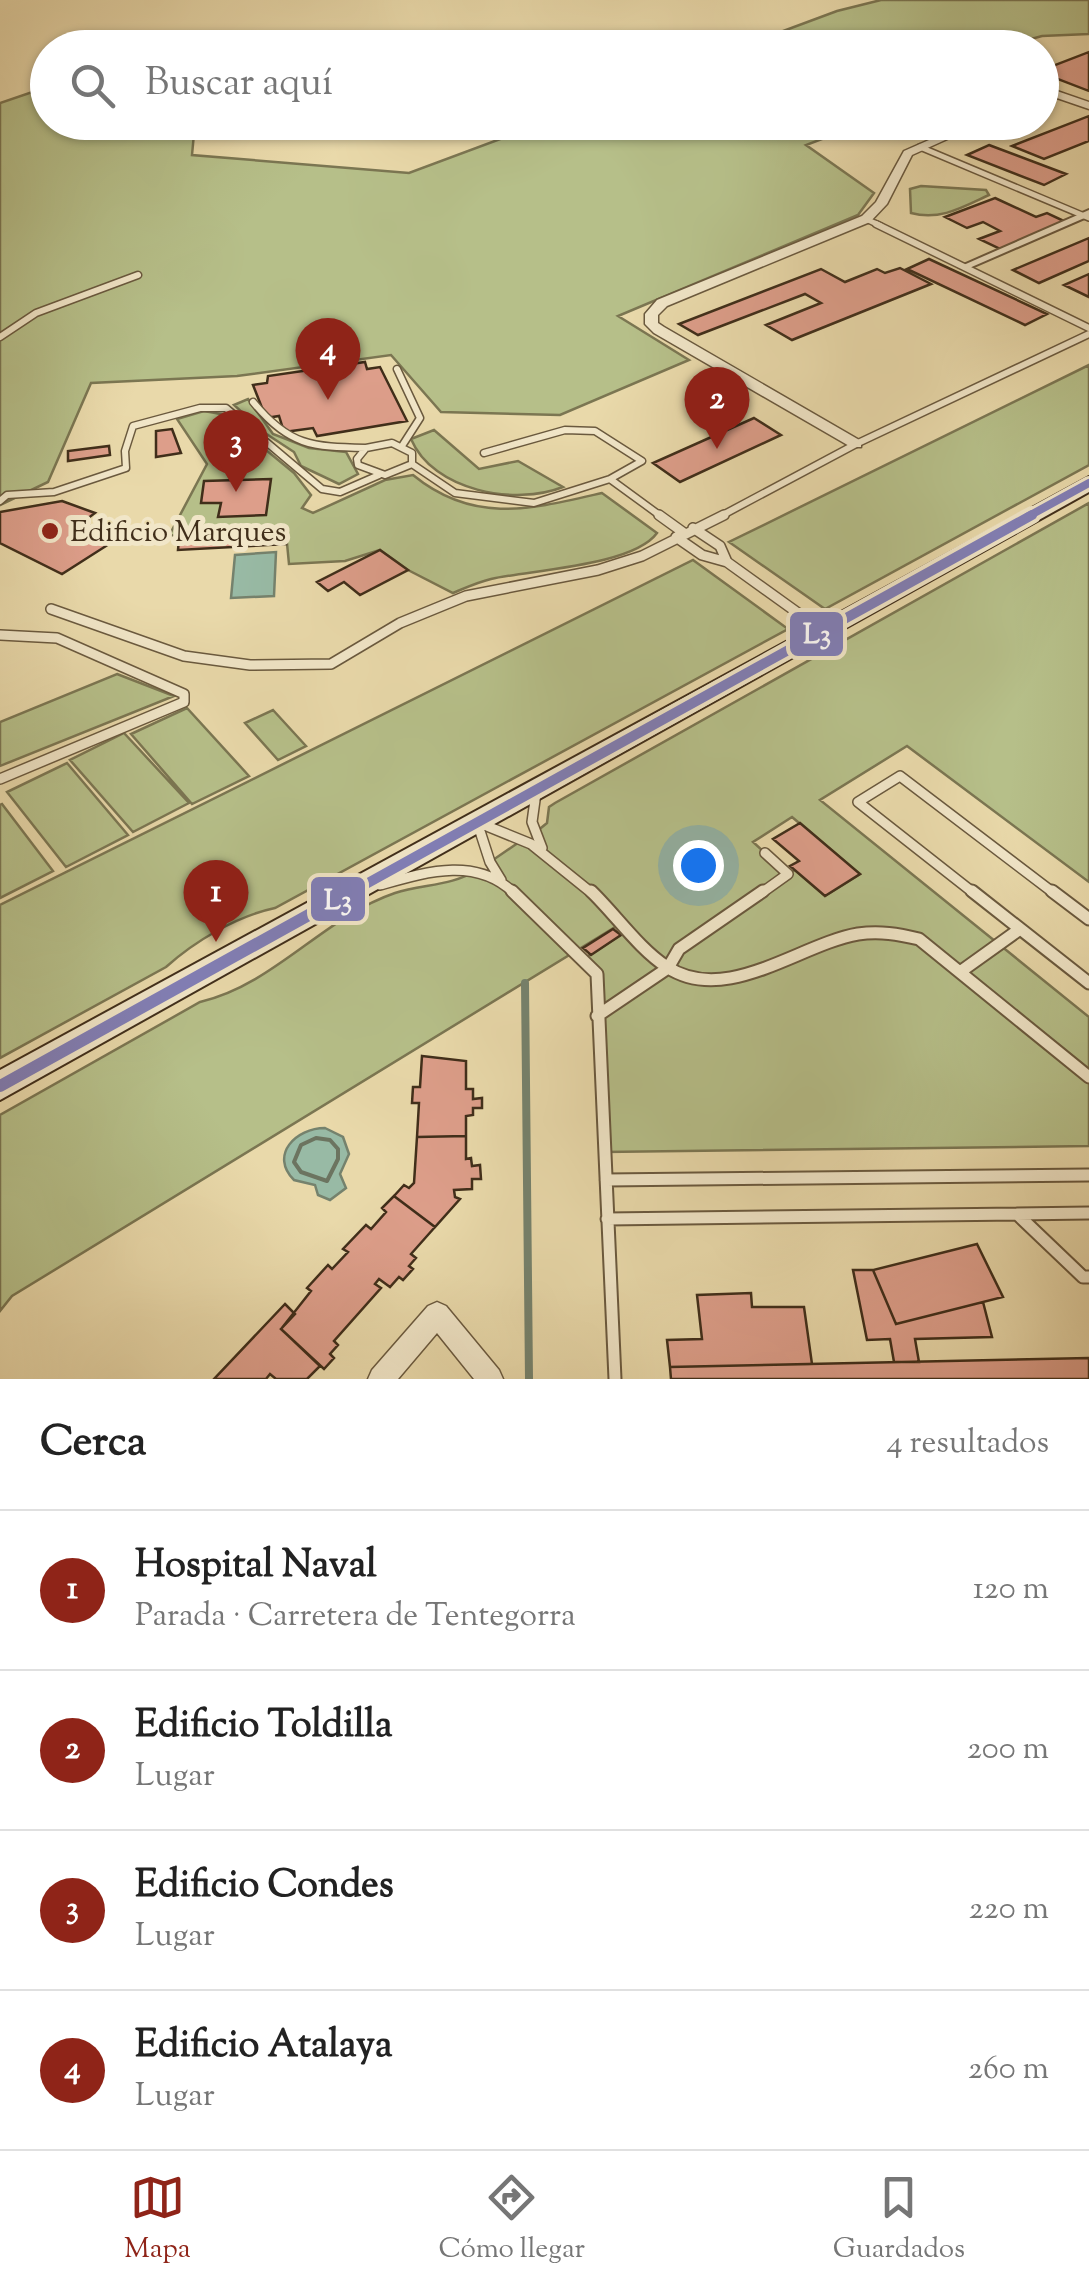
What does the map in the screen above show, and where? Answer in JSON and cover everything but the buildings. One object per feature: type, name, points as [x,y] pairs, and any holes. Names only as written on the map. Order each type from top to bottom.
[{"type":"main road","points":[[0,1086],[1089,483]]},
{"type":"street","points":[[1059,95],[1089,106]]},
{"type":"street","points":[[856,444],[659,330],[650,319],[662,303],[866,219],[881,204],[899,164],[920,146],[935,140]]},
{"type":"street","points":[[964,268],[1087,216]]},
{"type":"street","points":[[381,1379],[437,1314],[490,1379]]},
{"type":"lane","points":[[920,146],[1087,216]]},
{"type":"lane","points":[[866,219],[1089,331]]},
{"type":"lane","points":[[0,337],[36,313],[138,275]]},
{"type":"lane","points":[[50,609],[184,656],[250,665],[331,664],[400,623],[466,596],[598,570],[642,556],[838,457],[856,444],[1089,331]]},
{"type":"lane","points":[[397,369],[420,418],[402,446]]},
{"type":"lane","points":[[253,402],[277,432],[312,446],[402,446],[412,453],[412,464]]},
{"type":"lane","points":[[0,501],[7,496],[54,492],[126,468],[133,426],[200,408],[226,408],[322,489],[340,492],[412,464]]},
{"type":"lane","points":[[412,464],[454,493],[534,503],[610,479],[642,462],[595,430],[565,430],[484,454]]},
{"type":"lane","points":[[366,448],[357,459],[358,465],[379,475]]},
{"type":"lane","points":[[610,479],[685,533],[720,546],[726,562]]},
{"type":"lane","points":[[685,533],[702,555],[726,562],[823,630]]},
{"type":"lane","points":[[0,634],[57,638],[184,694],[184,702],[0,779]]},
{"type":"lane","points":[[1089,919],[900,776],[858,802],[1089,983]]},
{"type":"lane","points":[[538,788],[532,822],[542,848]]},
{"type":"lane","points":[[477,822],[510,831],[542,848],[668,968],[690,980],[714,982],[879,930],[899,930],[919,939],[1089,1077]]},
{"type":"lane","points":[[477,822],[490,862],[501,880],[597,974],[615,1379]]},
{"type":"lane","points":[[597,1016],[668,968],[679,949],[788,874],[765,853]]},
{"type":"lane","points":[[339,897],[451,869],[471,868],[501,880]]},
{"type":"lane","points":[[960,972],[1020,929]]},
{"type":"lane","points":[[606,1180],[1089,1175]]},
{"type":"lane","points":[[607,1219],[1089,1213]]},
{"type":"lane","points":[[1017,1214],[1083,1277],[1089,1277]]},
{"type":"green space","points":[[881,0],[1089,0],[1089,34],[1059,35],[1059,30],[786,30]]},
{"type":"green space","points":[[30,93],[30,140],[193,140],[192,155],[409,173],[497,140],[819,140],[806,145],[874,193],[858,215],[618,316],[689,360],[560,415],[441,412],[391,355],[237,376],[91,383],[48,482],[0,505],[0,103]]},
{"type":"green space","points":[[921,186],[986,190],[989,195],[942,214],[911,213],[910,189]]},
{"type":"green space","points":[[1089,365],[1089,465],[825,609],[729,542]]},
{"type":"green space","points":[[248,399],[273,434],[309,448],[346,452],[358,474],[339,484],[301,466],[294,452],[234,405]]},
{"type":"green space","points":[[204,411],[232,416],[232,422],[294,473],[311,495],[302,508],[313,513],[385,480],[413,475],[436,491],[481,507],[528,508],[602,493],[657,533],[645,544],[604,560],[491,579],[453,593],[408,570],[380,550],[345,561],[289,564],[286,533],[179,539],[170,534],[207,464],[177,419]]},
{"type":"green space","points":[[434,430],[479,469],[518,461],[563,487],[544,493],[500,494],[456,482],[422,457],[411,439]]},
{"type":"green space","points":[[1089,503],[1089,882],[907,746],[820,800],[1089,1017],[1089,1146],[604,1152],[597,975],[582,960],[627,931],[620,924],[12,1296],[0,1311],[0,1115],[200,1002],[252,981],[369,904],[477,870],[500,879],[490,862],[525,838],[541,847],[536,832],[547,823],[549,807]],"holes":[[[792,817],[860,874],[825,896],[795,870],[788,874],[753,842]]]},
{"type":"green space","points":[[693,560],[788,629],[275,908],[217,931],[166,967],[0,1058],[0,905]]},
{"type":"green space","points":[[117,674],[174,696],[0,766],[0,722]]},
{"type":"green space","points":[[187,708],[249,776],[192,804],[131,734]]},
{"type":"green space","points":[[273,710],[306,746],[278,760],[245,723]]},
{"type":"green space","points":[[124,733],[189,803],[133,832],[70,760]]},
{"type":"green space","points":[[67,763],[128,835],[66,867],[7,792]]},
{"type":"green space","points":[[0,805],[53,871],[0,898]]},
{"type":"water","points":[[276,552],[274,596],[231,598],[235,555]]},
{"type":"water","points":[[325,1128],[343,1137],[349,1154],[340,1174],[346,1188],[330,1200],[318,1195],[315,1185],[294,1180],[284,1161],[296,1138]]},
{"type":"waterway","points":[[525,983],[529,1379]]},
{"type":"transit line","name":"L3","points":[[0,1086],[1089,483]]},
{"type":"place","name":"Edificio Atalaya","points":[[328,400]]},
{"type":"place","name":"Edificio Toldilla","points":[[717,449]]},
{"type":"place","name":"Edificio Condes","points":[[236,492]]},
{"type":"place","name":"Edificio Marques","points":[[50,531]]},
{"type":"place","name":"Hospital Naval","points":[[216,942]]}]
